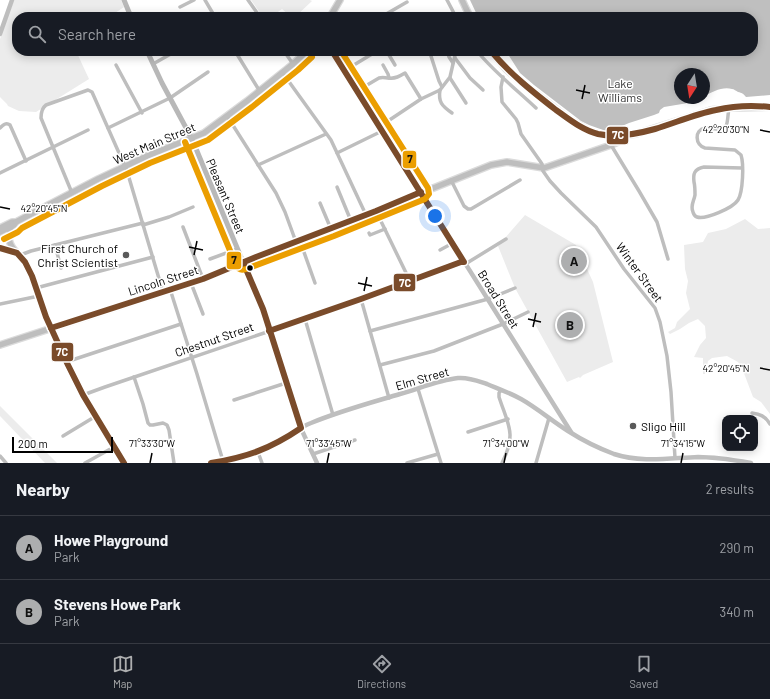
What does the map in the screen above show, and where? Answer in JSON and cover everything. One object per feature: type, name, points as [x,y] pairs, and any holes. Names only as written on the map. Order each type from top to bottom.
[{"type":"main road","points":[[124,0],[129,12]]},
{"type":"main road","points":[[333,12],[340,0]]},
{"type":"main road","points":[[462,0],[468,12]]},
{"type":"main road","name":"Pleasant Street","points":[[149,56],[192,139],[243,262]]},
{"type":"main road","name":"West Main Street","points":[[0,228],[14,225],[16,222],[125,166],[204,133],[302,56]]},
{"type":"main road","points":[[495,56],[511,74],[569,119],[589,131],[598,134],[622,136],[641,133],[711,110],[770,107]]},
{"type":"main road","name":"Lincoln Street","points":[[0,345],[203,279],[376,211],[490,164],[514,162],[542,168],[611,145],[618,142],[622,136]]},
{"type":"main road","points":[[0,223],[9,225],[9,243],[19,255]]},
{"type":"main road","name":"West Main Street","points":[[0,232],[9,225]]},
{"type":"street","points":[[0,34],[12,0]]},
{"type":"street","points":[[180,7],[194,0]]},
{"type":"street","points":[[205,0],[212,12]]},
{"type":"street","points":[[248,0],[256,12]]},
{"type":"street","points":[[447,0],[453,12]]},
{"type":"street","points":[[390,12],[407,2]]},
{"type":"street","points":[[153,64],[167,56]]},
{"type":"street","points":[[239,56],[259,90]]},
{"type":"street","points":[[287,56],[293,64]]},
{"type":"street","name":"Broad Street","points":[[335,56],[573,434]]},
{"type":"street","points":[[344,71],[366,56]]},
{"type":"street","points":[[390,56],[394,65]]},
{"type":"street","points":[[431,56],[441,88],[439,97],[440,102],[452,113]]},
{"type":"street","points":[[449,56],[453,63]]},
{"type":"street","points":[[482,56],[491,67],[536,108]]},
{"type":"street","points":[[337,153],[381,129],[421,99],[441,88],[450,78],[455,58]]},
{"type":"street","points":[[455,58],[470,78],[483,90]]},
{"type":"street","points":[[383,65],[389,78]]},
{"type":"street","points":[[116,66],[142,113]]},
{"type":"street","points":[[108,128],[142,113],[170,98],[208,72]]},
{"type":"street","points":[[282,72],[326,134],[337,153],[366,215]]},
{"type":"street","points":[[357,91],[379,78],[395,78],[405,73],[421,99]]},
{"type":"street","name":"Winter Street","points":[[503,77],[501,87],[502,102],[518,122],[521,134],[542,164],[543,171],[561,193],[596,227],[624,269],[655,308],[667,356],[675,458]]},
{"type":"street","points":[[450,78],[466,102]]},
{"type":"street","points":[[72,193],[41,118],[41,114],[43,107],[88,90],[92,92],[125,166],[163,292]]},
{"type":"street","points":[[729,108],[726,127],[719,129],[702,129],[698,132],[697,142],[705,148],[735,150],[741,155],[743,160],[740,194],[738,200],[733,206],[724,211],[704,217],[694,215],[692,204],[695,195],[693,175],[695,171],[704,167],[742,168]]},
{"type":"street","points":[[227,116],[276,193],[315,283]]},
{"type":"street","points":[[0,128],[3,125],[8,124],[11,127],[26,161]]},
{"type":"street","points":[[0,173],[88,130]]},
{"type":"street","points":[[258,165],[326,134]]},
{"type":"street","points":[[611,145],[657,222],[668,259]]},
{"type":"street","points":[[451,180],[464,206],[471,210],[520,180]]},
{"type":"street","points":[[337,187],[351,221]]},
{"type":"street","points":[[320,203],[331,229]]},
{"type":"street","points":[[19,255],[169,217],[193,207]]},
{"type":"street","points":[[376,211],[410,280]]},
{"type":"street","points":[[183,227],[203,279]]},
{"type":"street","points":[[369,233],[370,236],[385,229]]},
{"type":"street","name":"Chestnut Street","points":[[83,395],[305,319],[461,262],[467,263],[506,239]]},
{"type":"street","points":[[440,250],[452,243]]},
{"type":"street","points":[[55,245],[61,268]]},
{"type":"street","points":[[0,248],[19,255],[25,262],[46,317],[66,362],[83,395],[124,463]]},
{"type":"street","points":[[210,259],[237,248]]},
{"type":"street","points":[[36,288],[153,257]]},
{"type":"street","name":"Pleasant Street","points":[[243,262],[263,309],[300,428],[317,463]]},
{"type":"street","points":[[191,282],[203,314]]},
{"type":"street","points":[[370,331],[488,299],[515,288]]},
{"type":"street","points":[[170,290],[192,358],[221,462]]},
{"type":"street","points":[[0,304],[39,296]]},
{"type":"street","points":[[361,299],[389,398]]},
{"type":"street","points":[[380,365],[434,351],[504,324],[528,312]]},
{"type":"street","points":[[305,319],[333,415]]},
{"type":"street","points":[[66,362],[181,324]]},
{"type":"street","points":[[134,377],[148,423],[150,425],[163,423],[167,425],[174,463]]},
{"type":"street","name":"Elm Street","points":[[211,463],[221,462],[258,452],[275,444],[310,423],[333,415],[447,380],[466,378],[473,379],[520,398],[573,434],[601,449],[624,458],[644,460],[697,457],[719,458],[752,463]]},
{"type":"street","points":[[234,400],[286,383]]},
{"type":"street","points":[[418,389],[441,463]]},
{"type":"street","points":[[501,390],[499,397],[508,419],[510,430],[508,449],[502,463]]},
{"type":"street","points":[[752,413],[762,415],[770,424]]},
{"type":"street","points":[[554,422],[561,415]]},
{"type":"street","points":[[63,436],[96,416]]},
{"type":"street","points":[[536,463],[549,418]]},
{"type":"street","points":[[468,432],[508,419]]},
{"type":"street","points":[[313,454],[355,440]]},
{"type":"street","points":[[85,463],[114,446]]},
{"type":"street","points":[[258,452],[262,463]]},
{"type":"street","points":[[407,463],[438,454]]},
{"type":"street","points":[[0,456],[6,463]]},
{"type":"street","points":[[537,458],[540,463]]},
{"type":"shaded area","points":[[14,0],[121,0],[124,7],[116,12],[12,12],[12,56],[78,56],[89,79],[36,112],[19,111],[8,106],[0,97],[0,39]]},
{"type":"shaded area","points":[[251,0],[312,1],[300,12],[285,12],[282,9],[278,12],[259,12]]},
{"type":"shaded area","name":"Lake Williams","points":[[470,0],[770,0],[770,95],[746,97],[742,93],[729,88],[710,93],[710,68],[674,68],[674,104],[682,104],[664,107],[659,113],[606,131],[581,121],[534,85],[520,73],[509,56],[758,56],[758,12],[476,12]]},
{"type":"shaded area","points":[[525,215],[576,245],[593,282],[613,362],[583,375],[580,378],[579,377],[567,382],[515,288],[498,246]]},
{"type":"shaded area","points":[[745,219],[758,229],[770,228],[770,414],[761,402],[753,397],[742,368],[738,362],[727,356],[712,358],[708,361],[705,374],[703,374],[703,358],[694,357],[700,345],[706,338],[705,326],[698,319],[670,334],[668,332],[675,328],[677,322],[690,309],[686,293],[688,281],[685,269],[684,245],[703,242],[708,233],[726,229]]},
{"type":"shaded area","points":[[0,406],[57,463],[45,463],[0,416]]},
{"type":"transit line","name":"7C","points":[[269,331],[464,262],[335,56]]},
{"type":"transit line","name":"7","points":[[185,142],[236,265],[241,270],[334,236],[425,199],[429,194],[428,188],[344,56]]},
{"type":"transit line","name":"7C","points":[[495,56],[514,75],[556,110],[581,127],[598,134],[627,135],[655,129],[716,110],[749,106],[770,107]]},
{"type":"transit line","name":"7","points":[[4,239],[102,186],[150,163],[208,140],[252,107],[312,57]]},
{"type":"transit line","name":"7C","points":[[51,328],[203,279],[421,192]]},
{"type":"transit line","name":"7C","points":[[0,248],[17,253],[25,262],[32,276],[46,317],[68,365],[83,395],[124,463]]},
{"type":"transit line","name":"7C","points":[[211,463],[236,458],[258,451],[301,428],[263,309],[243,262]]},
{"type":"place","name":"First Church of Christ Scientist","points":[[126,255]]},
{"type":"place","name":"Howe Playground","points":[[574,261]]},
{"type":"place","name":"Stevens Howe Park","points":[[570,325]]},
{"type":"place","name":"Sligo Hill","points":[[633,426]]}]
